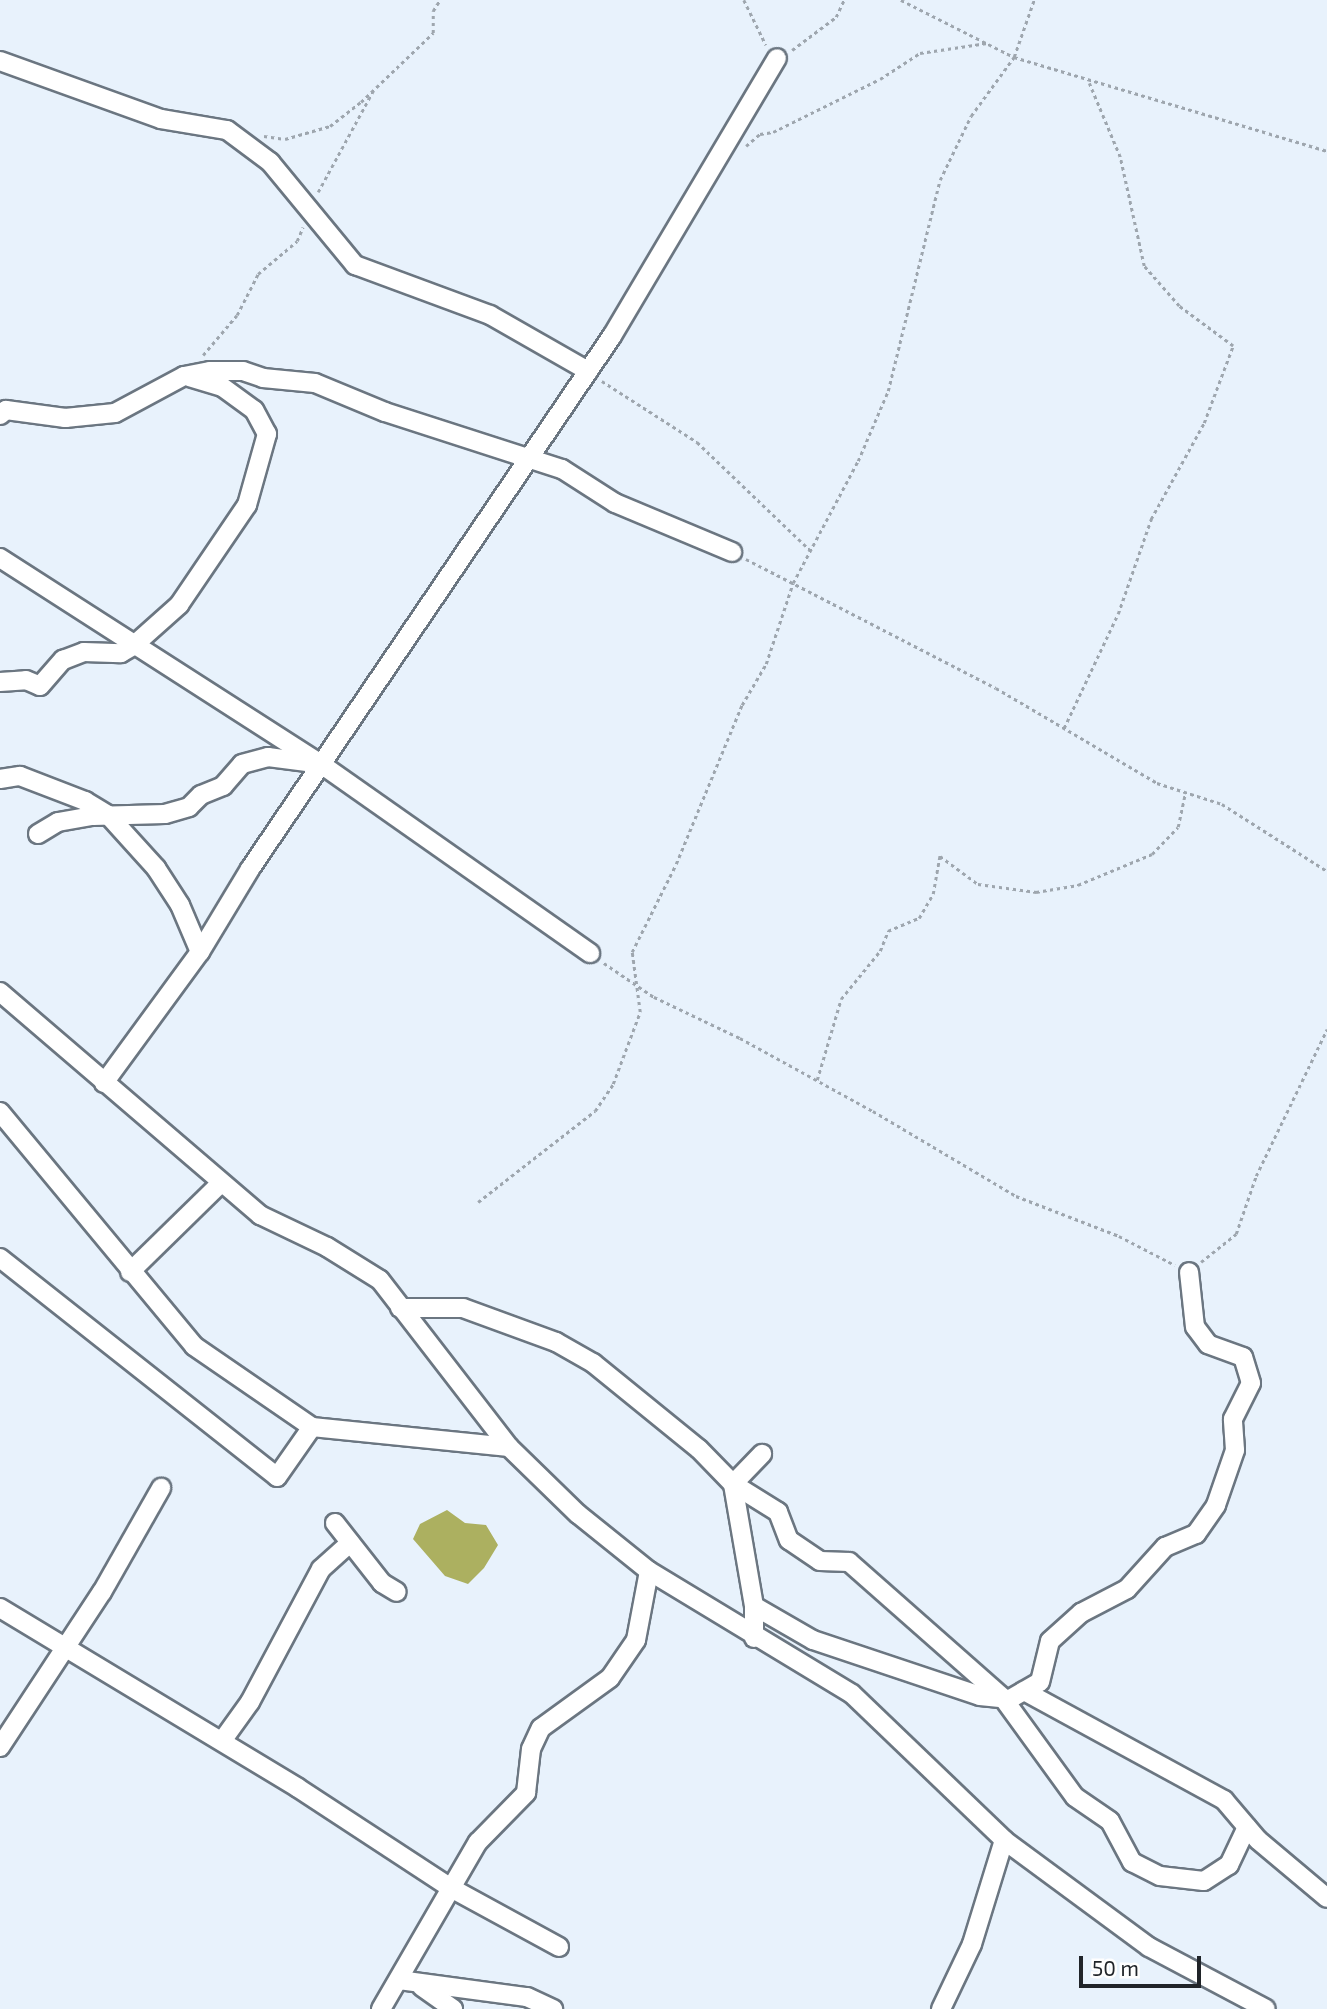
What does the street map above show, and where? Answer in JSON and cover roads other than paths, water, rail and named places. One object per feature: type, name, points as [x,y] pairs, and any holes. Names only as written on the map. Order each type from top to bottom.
[{"type":"street","points":[[104,1083],[200,953],[321,764],[527,457],[588,371],[777,58]]},
{"type":"street","points":[[0,61],[161,119],[226,130],[270,162],[355,264],[491,315],[588,371]]},
{"type":"street","points":[[0,415],[6,410],[65,418],[115,413],[184,376],[243,370],[263,378],[316,383],[385,412],[562,468],[615,503],[732,552]]},
{"type":"street","points":[[0,682],[26,680],[40,686],[63,660],[84,652],[121,653],[132,646],[179,605],[247,505],[267,434],[254,410],[222,387],[184,376]]},
{"type":"street","points":[[0,558],[132,646],[321,764],[590,953]]},
{"type":"street","points":[[38,834],[58,822],[108,815],[165,814],[189,807],[201,795],[223,786],[242,764],[268,757],[321,764]]},
{"type":"street","points":[[0,779],[20,776],[85,801],[108,815],[156,868],[180,905],[200,953]]},
{"type":"street","points":[[0,992],[260,1215],[327,1247],[380,1280],[509,1447],[578,1514],[649,1571],[754,1638],[852,1694],[1004,1840],[1149,1947],[1266,2009]]},
{"type":"street","points":[[0,1112],[194,1346],[312,1427],[509,1447]]},
{"type":"street","points":[[130,1272],[220,1183]]},
{"type":"street","points":[[0,1258],[277,1477],[312,1427]]},
{"type":"street","points":[[754,1606],[813,1640],[980,1696],[1003,1698],[1040,1682],[1050,1641],[1082,1613],[1127,1589],[1165,1547],[1196,1534],[1216,1505],[1235,1450],[1233,1419],[1251,1383],[1243,1357],[1208,1344],[1195,1327],[1189,1272]]},
{"type":"street","points":[[400,1308],[463,1308],[556,1342],[593,1363],[640,1398],[733,1483],[778,1512],[789,1540],[820,1561],[849,1562],[1003,1698],[1075,1797],[1110,1821],[1132,1862],[1160,1876],[1204,1881],[1229,1865],[1247,1827]]},
{"type":"street","points":[[733,1483],[762,1454]]},
{"type":"street","points":[[733,1483],[754,1606],[754,1638]]},
{"type":"street","points":[[0,1747],[161,1488]]},
{"type":"street","points":[[335,1523],[382,1583],[397,1592]]},
{"type":"street","points":[[222,1741],[250,1702],[321,1569],[350,1544]]},
{"type":"street","points":[[381,2009],[408,1982],[451,1888],[478,1842],[526,1793],[531,1749],[541,1728],[610,1678],[636,1640],[649,1571]]},
{"type":"street","points":[[0,1608],[222,1741],[451,1888],[559,1947]]},
{"type":"street","points":[[1024,1691],[1224,1800],[1247,1827],[1327,1898]]},
{"type":"street","points":[[941,2009],[972,1944],[1004,1840]]},
{"type":"street","points":[[408,1982],[453,2009]]},
{"type":"street","points":[[408,1982],[527,1997],[553,2009]]}]
